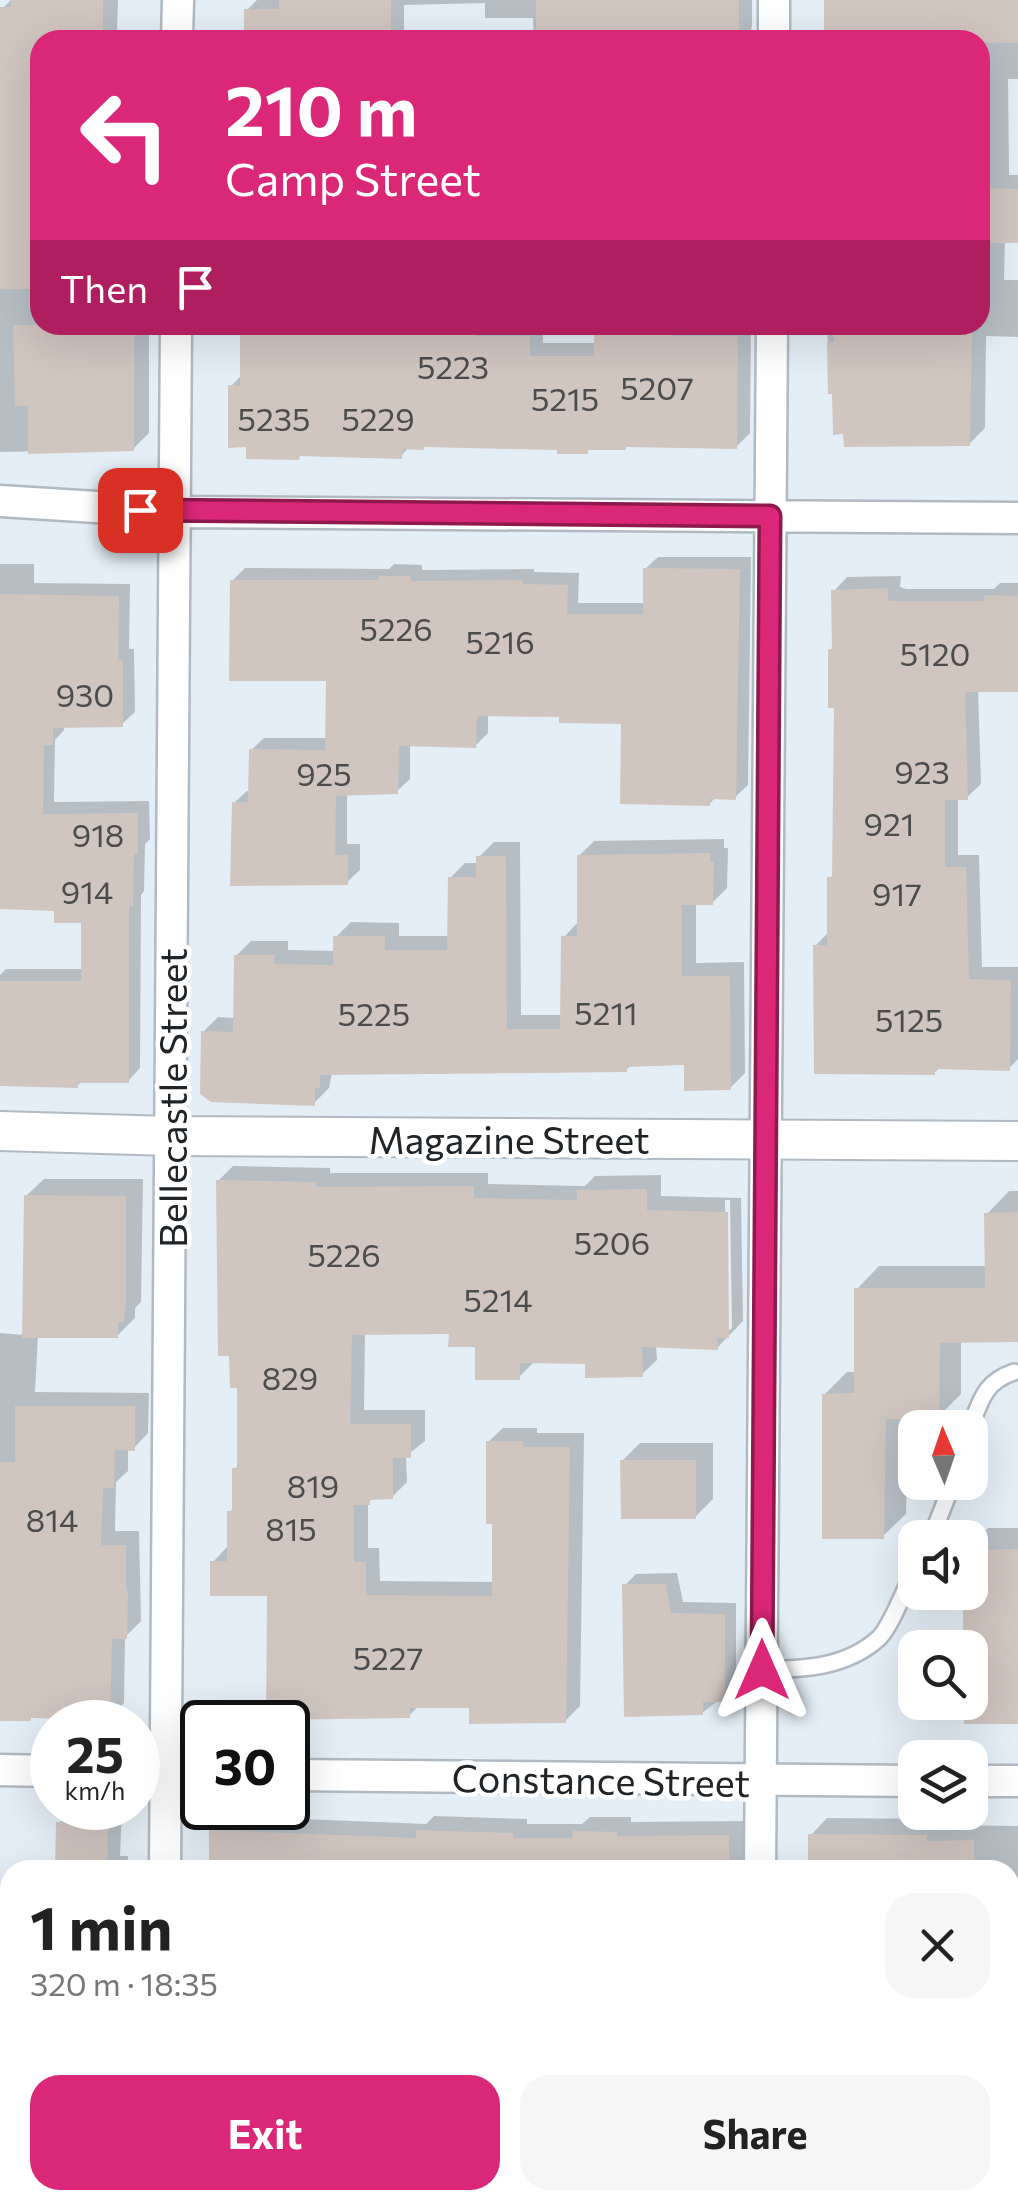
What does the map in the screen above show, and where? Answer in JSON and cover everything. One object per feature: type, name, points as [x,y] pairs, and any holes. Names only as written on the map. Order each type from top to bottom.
[{"type":"street","points":[[178,0],[178,30]]},
{"type":"street","points":[[774,0],[774,30]]},
{"type":"street","name":"Bellecastle Street","points":[[153,1700],[171,1136],[176,335]]},
{"type":"street","points":[[760,1860],[772,335]]},
{"type":"street","points":[[0,501],[176,512],[1018,518]]},
{"type":"street","name":"Magazine Street","points":[[0,1132],[1018,1141]]},
{"type":"street","points":[[0,1770],[30,1771]]},
{"type":"street","name":"Constance Street","points":[[310,1775],[898,1781]]},
{"type":"street","points":[[988,1781],[1018,1781]]},
{"type":"street","name":"Bellecastle Street","points":[[159,1830],[163,1860]]},
{"type":"lane","points":[[977,1410],[996,1378],[1014,1372]]},
{"type":"lane","points":[[762,1670],[838,1664],[881,1636],[898,1602]]},
{"type":"building","points":[[11,0],[103,0],[103,30],[30,30],[30,289],[0,289],[0,7],[11,7]]},
{"type":"building","points":[[279,0],[391,0],[391,30],[244,30],[244,9],[279,9]]},
{"type":"building","points":[[536,0],[739,0],[739,30],[536,30]]},
{"type":"building","points":[[824,0],[1018,0],[1018,43],[990,43],[990,30],[824,30]]},
{"type":"building","points":[[990,188],[1018,189],[1018,243],[990,243]]},
{"type":"building","points":[[13,325],[30,325],[30,335],[134,335],[134,451],[28,454],[28,406],[15,406]]},
{"type":"building","points":[[240,335],[530,336],[530,356],[594,356],[594,335],[738,336],[737,449],[626,447],[588,450],[588,454],[557,454],[557,450],[424,447],[403,449],[402,459],[246,459],[246,447],[228,448],[228,385],[240,386]]},
{"type":"building","points":[[834,335],[972,335],[970,446],[844,447],[843,434],[833,435],[832,394],[828,394],[827,342],[834,342]]},
{"type":"building","points":[[643,568],[740,569],[736,800],[710,799],[710,806],[620,804],[621,724],[559,723],[559,717],[477,716],[476,748],[399,746],[398,794],[336,796],[335,855],[348,855],[348,885],[230,886],[232,802],[248,802],[249,749],[325,750],[326,681],[229,681],[230,580],[379,580],[379,576],[411,576],[411,581],[523,580],[523,584],[568,585],[567,614],[643,614]]},
{"type":"building","points":[[888,588],[888,600],[892,601],[984,601],[984,595],[1018,596],[1018,692],[965,692],[968,800],[945,800],[945,867],[966,867],[969,979],[1011,980],[1010,1071],[935,1069],[935,1075],[814,1074],[813,945],[827,945],[827,877],[832,877],[834,708],[828,708],[831,590]]},
{"type":"building","points":[[0,594],[119,596],[123,727],[53,728],[53,745],[44,745],[43,814],[138,813],[133,906],[129,906],[129,1083],[78,1083],[78,1088],[0,1086],[0,981],[81,981],[81,923],[54,923],[54,911],[0,909]]},
{"type":"building","points":[[710,853],[710,862],[714,862],[713,905],[682,905],[682,976],[730,976],[731,1090],[684,1091],[684,1065],[627,1067],[627,1072],[320,1075],[315,1106],[211,1102],[200,1094],[201,1031],[233,1032],[234,955],[275,955],[274,964],[333,965],[333,936],[385,936],[385,950],[447,950],[448,877],[476,877],[476,856],[506,856],[507,1029],[560,1029],[561,936],[577,936],[577,855]]},
{"type":"building","points":[[216,1180],[316,1182],[316,1187],[474,1186],[474,1198],[577,1200],[577,1190],[647,1189],[647,1210],[728,1212],[729,1338],[717,1338],[718,1350],[642,1347],[643,1377],[585,1378],[585,1364],[520,1363],[520,1380],[475,1380],[475,1347],[448,1347],[449,1334],[352,1335],[350,1424],[411,1424],[411,1458],[393,1458],[393,1499],[354,1505],[354,1562],[366,1562],[366,1595],[492,1596],[492,1524],[486,1524],[486,1441],[523,1441],[523,1447],[570,1447],[566,1723],[469,1724],[469,1708],[410,1708],[410,1718],[310,1719],[310,1700],[266,1700],[267,1596],[210,1596],[210,1561],[227,1561],[227,1511],[232,1511],[232,1468],[237,1468],[237,1388],[230,1388],[229,1356],[218,1356]]},
{"type":"building","points":[[24,1195],[126,1196],[126,1304],[124,1322],[118,1322],[118,1338],[22,1338]]},
{"type":"building","points":[[1018,1212],[1018,1342],[940,1343],[939,1410],[898,1410],[898,1419],[886,1419],[884,1539],[822,1539],[822,1394],[854,1393],[854,1288],[985,1288],[984,1213]]},
{"type":"building","points":[[15,1406],[135,1406],[135,1451],[115,1450],[114,1488],[103,1488],[101,1545],[126,1545],[128,1591],[127,1639],[112,1639],[110,1700],[30,1700],[30,1721],[0,1721],[0,1462],[15,1462]]},
{"type":"building","points":[[620,1460],[696,1460],[696,1519],[621,1519]]},
{"type":"building","points":[[1018,1549],[1018,1724],[964,1724],[964,1720],[988,1720],[988,1630],[963,1630],[963,1610],[988,1610],[988,1550]]},
{"type":"building","points":[[622,1584],[666,1584],[671,1613],[725,1614],[725,1702],[703,1702],[703,1715],[624,1717]]},
{"type":"building","points":[[56,1830],[108,1830],[107,1860],[55,1860]]},
{"type":"building","points":[[209,1830],[416,1838],[416,1830],[513,1833],[513,1838],[572,1838],[573,1831],[617,1832],[617,1836],[729,1835],[729,1860],[209,1860]]},
{"type":"building","points":[[808,1834],[927,1835],[927,1841],[974,1840],[974,1860],[808,1860]]},
{"type":"route","points":[[140,510],[770,516],[762,1670]]}]
